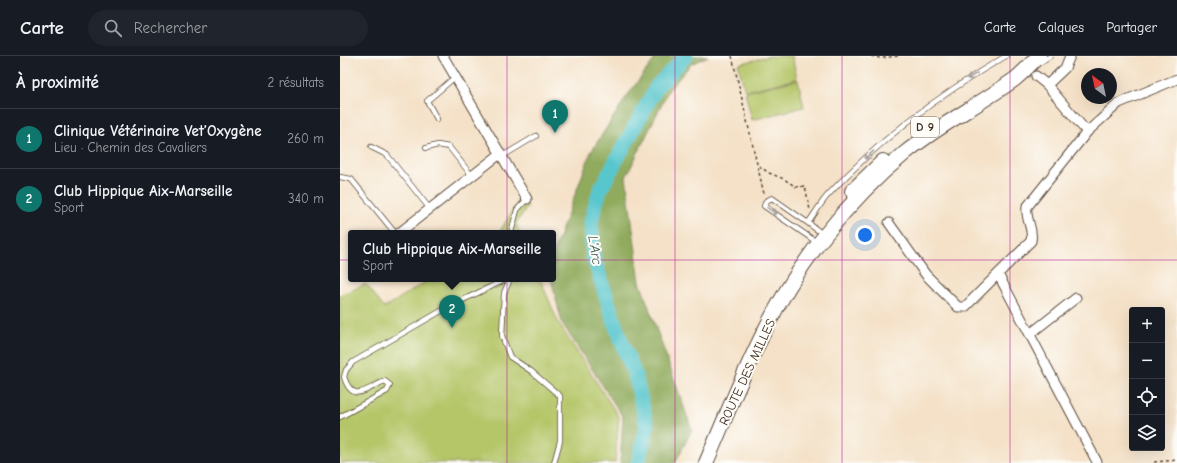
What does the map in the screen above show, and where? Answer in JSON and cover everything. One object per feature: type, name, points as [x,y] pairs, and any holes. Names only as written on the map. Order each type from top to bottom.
[{"type":"main road","name":"ROUTE DES MILLES","points":[[706,463],[765,330],[838,206],[866,176],[889,155],[939,117],[1024,64],[1031,56]]},
{"type":"main road","name":"ROUTE DES MILLES","points":[[820,237],[904,154],[944,124],[1016,78],[1039,56]]},
{"type":"street","points":[[443,56],[527,200]]},
{"type":"street","points":[[1047,85],[1065,68],[1070,56]]},
{"type":"street","points":[[1036,76],[1047,85],[1087,132]]},
{"type":"street","points":[[889,223],[926,276],[958,307],[965,307],[1031,241],[1033,234],[1026,214],[1028,207],[1062,160],[1087,132],[1119,103],[1177,79]]},
{"type":"street","points":[[403,230],[500,154]]},
{"type":"street","points":[[998,274],[1097,462]]},
{"type":"street","points":[[1030,334],[1076,298]]},
{"type":"lane","points":[[808,223],[832,191],[860,163],[906,123],[964,80],[1006,56]]},
{"type":"lane","points":[[1016,78],[1050,56]]},
{"type":"lane","points":[[437,119],[427,101],[455,77]]},
{"type":"lane","points":[[500,154],[506,154],[536,136]]},
{"type":"lane","points":[[426,148],[438,145],[449,147],[472,176]]},
{"type":"lane","points":[[371,147],[387,155],[430,209]]},
{"type":"lane","points":[[340,178],[351,179],[393,230]]},
{"type":"lane","points":[[772,198],[808,223],[820,237],[764,206],[766,201],[772,198]]},
{"type":"lane","points":[[512,230],[517,210],[527,200]]},
{"type":"lane","points":[[340,417],[387,391],[390,386],[385,381],[365,391],[355,393],[350,390],[344,377],[346,370],[353,362],[448,307],[502,282]]},
{"type":"lane","points":[[508,282],[504,293],[502,336],[510,357],[531,371],[560,396],[560,441],[554,463]]},
{"type":"path","points":[[732,56],[766,201]]},
{"type":"path","points":[[871,56],[880,58],[899,56]]},
{"type":"path","points":[[759,166],[769,173],[784,178],[796,187],[806,186],[810,213],[815,213]]},
{"type":"path","points":[[1154,462],[1177,460]]},
{"type":"green space","points":[[657,56],[708,56],[691,64],[668,91],[626,177],[640,282],[692,430],[675,463],[620,463],[623,417],[562,323],[552,282],[556,282],[556,245],[591,152],[627,96]]},
{"type":"green space","points":[[770,56],[792,56],[797,79],[745,91],[738,64]]},
{"type":"green space","points":[[798,80],[804,107],[752,120],[745,92]]},
{"type":"green space","points":[[520,198],[528,206],[516,223],[519,230],[501,230]]},
{"type":"green space","points":[[425,282],[541,282],[559,324],[619,417],[615,463],[340,463],[340,295],[366,284],[384,308]]},
{"type":"waterway","name":"L'Arc","points":[[638,463],[647,426],[635,375],[618,333],[593,256],[591,221],[600,190],[657,86],[686,56]]},
{"type":"place","name":"Clinique Vétérinaire Vet’Oxygène","points":[[555,133]]},
{"type":"place","name":"Club Hippique Aix-Marseille","points":[[452,328]]}]
